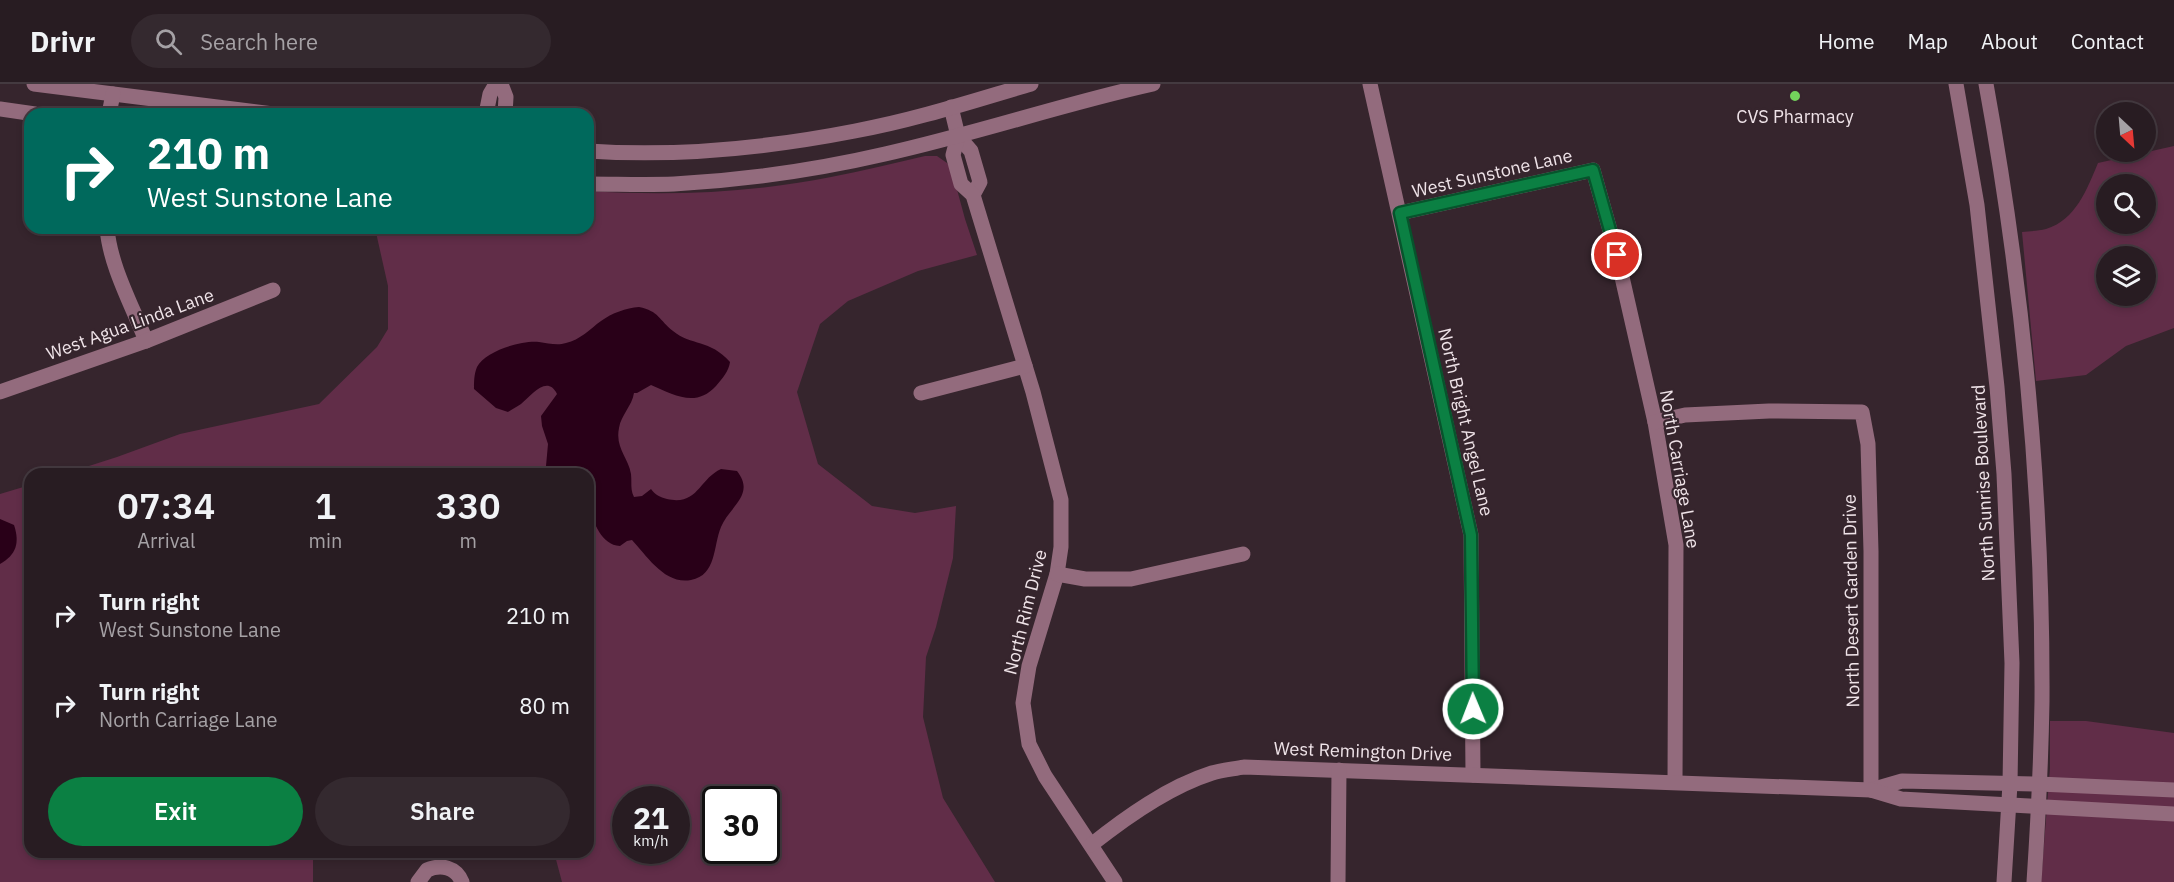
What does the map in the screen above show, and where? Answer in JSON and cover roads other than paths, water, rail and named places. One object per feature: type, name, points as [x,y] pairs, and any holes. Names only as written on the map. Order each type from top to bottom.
[{"type":"street","points":[[34,84],[225,108]]},
{"type":"street","points":[[487,108],[490,94],[496,84]]},
{"type":"street","points":[[501,84],[506,97],[505,108]]},
{"type":"street","points":[[594,151],[664,153],[766,145],[878,126],[1031,84]]},
{"type":"street","points":[[594,184],[673,184],[762,176],[885,155],[1047,110],[1153,84]]},
{"type":"street","name":"North Bright Angel Lane","points":[[1370,84],[1471,535],[1473,775]]},
{"type":"street","name":"North Sunrise Boulevard","points":[[1956,84],[1977,205],[1996,376],[2004,474],[2012,663],[2024,784],[2039,808],[2034,882]]},
{"type":"street","name":"North Sunrise Boulevard","points":[[1986,84],[2006,205],[2027,374],[2034,475],[2041,649],[2024,784],[2015,806],[2004,882]]},
{"type":"street","points":[[110,108],[113,94]]},
{"type":"street","name":"North Rim Drive","points":[[951,107],[958,136],[971,151],[980,182],[973,195],[1053,463],[1061,500],[1061,547],[1057,574],[1029,666],[1023,703],[1029,744],[1045,776],[1115,882]]},
{"type":"street","points":[[0,109],[24,112]]},
{"type":"street","name":"West Sunstone Lane","points":[[1400,213],[1593,170]]},
{"type":"street","name":"North Carriage Lane","points":[[1593,170],[1617,255],[1655,422],[1676,545],[1676,782]]},
{"type":"street","points":[[1977,205],[2006,205]]},
{"type":"street","points":[[108,234],[120,278],[146,341]]},
{"type":"street","name":"West Agua Linda Lane","points":[[0,392],[146,341],[273,290]]},
{"type":"street","points":[[921,393],[1025,366]]},
{"type":"street","name":"North Desert Garden Drive","points":[[1655,422],[1696,415],[1769,411],[1862,412],[1868,444],[1871,539],[1871,790]]},
{"type":"street","points":[[1057,574],[1085,579],[1131,579],[1243,554]]},
{"type":"street","name":"West Remington Drive","points":[[1091,845],[1136,811],[1164,795],[1211,773],[1244,766],[1871,790],[1901,799],[2174,814]]},
{"type":"street","points":[[1338,882],[1339,770]]},
{"type":"street","name":"West Remington Drive","points":[[1871,790],[1902,781],[2174,790]]},
{"type":"street","points":[[418,882],[427,870],[442,867],[455,872],[462,882]]},
{"type":"place","name":"CVS Pharmacy","points":[[1795,96]]}]
